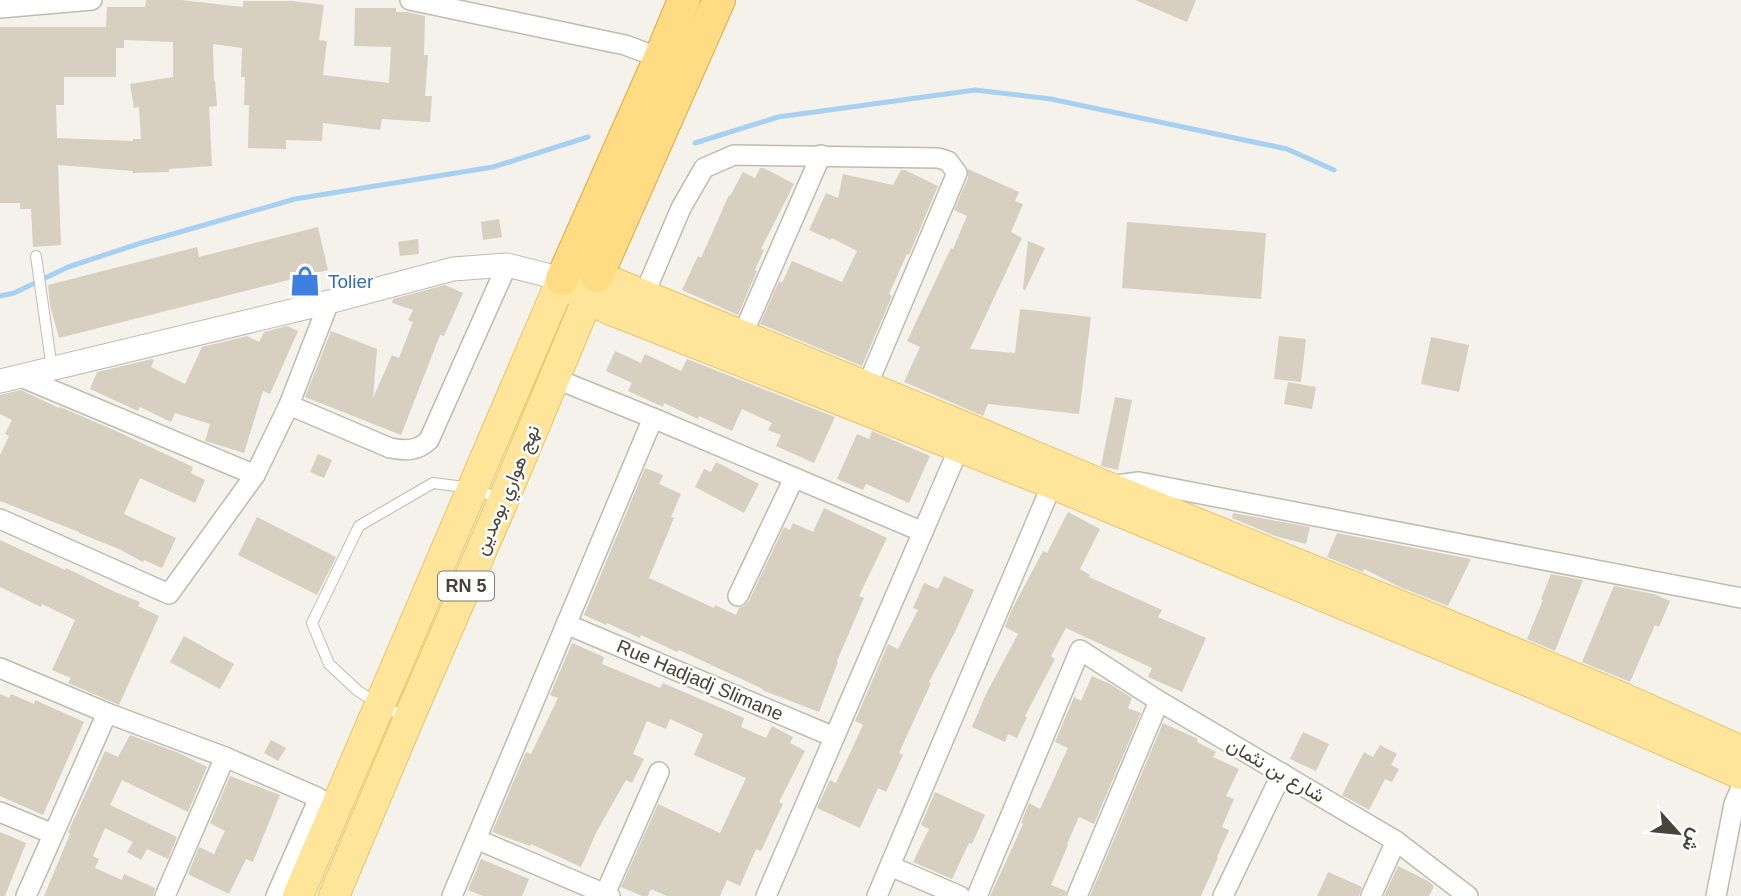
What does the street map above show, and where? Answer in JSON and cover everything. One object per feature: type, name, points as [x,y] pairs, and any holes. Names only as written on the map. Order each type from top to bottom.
[{"type":"highway","name":"RN 5","points":[[562,279],[684,0]]},
{"type":"highway","name":"RN 5","points":[[592,288],[719,0]]},
{"type":"main road","points":[[562,279],[592,288],[959,448],[1105,486],[1623,698],[1741,751]]},
{"type":"main road","name":"نهج هواري بومدين","points":[[298,896],[562,279]]},
{"type":"main road","points":[[592,288],[644,295],[867,386],[1055,475],[1741,774]]},
{"type":"main road","name":"نهج هواري بومدين","points":[[334,896],[592,288]]},
{"type":"street","points":[[0,8],[92,0]]},
{"type":"street","points":[[410,0],[625,45],[660,58],[686,77]]},
{"type":"street","points":[[644,295],[681,208],[704,168],[734,155],[938,158],[947,161],[957,173],[867,386]]},
{"type":"street","points":[[743,336],[821,155]]},
{"type":"street","points":[[11,379],[453,269],[506,265],[562,279]]},
{"type":"street","points":[[289,405],[390,448],[408,450],[421,447],[429,440],[506,265]]},
{"type":"street","points":[[0,519],[169,594],[255,475],[289,405],[329,302]]},
{"type":"street","points":[[554,378],[923,532]]},
{"type":"street","points":[[11,379],[255,475]]},
{"type":"street","points":[[452,896],[653,418]]},
{"type":"street","points":[[766,896],[959,448]]},
{"type":"street","points":[[877,896],[1055,475]]},
{"type":"street","points":[[738,596],[794,478]]},
{"type":"street","points":[[1105,486],[1139,482],[1741,598]]},
{"type":"street","name":"Rue Hadjadj Slimane","points":[[566,624],[834,737]]},
{"type":"street","name":"شارع بن نثمان","points":[[977,896],[1080,650],[1159,701],[1396,841],[1468,896]]},
{"type":"street","points":[[0,668],[107,713],[225,757],[319,798]]},
{"type":"street","points":[[1077,896],[1159,701]]},
{"type":"street","points":[[26,896],[107,713]]},
{"type":"street","points":[[165,896],[225,757]]},
{"type":"street","points":[[276,896],[319,798],[354,764],[385,774]]},
{"type":"street","points":[[476,838],[607,895],[659,772]]},
{"type":"street","points":[[1223,896],[1282,773]]},
{"type":"street","points":[[1716,896],[1734,804],[1741,788]]},
{"type":"street","points":[[0,812],[53,834]]},
{"type":"street","points":[[1371,896],[1396,841]]},
{"type":"street","points":[[890,866],[960,896]]},
{"type":"lane","points":[[36,260],[52,369]]},
{"type":"lane","points":[[409,718],[358,691],[329,664],[312,622],[359,526],[433,484],[472,488],[503,501]]},
{"type":"building","points":[[146,0],[181,0],[243,7],[243,1],[292,1],[324,5],[319,40],[327,41],[323,75],[389,83],[391,47],[354,46],[355,8],[396,8],[396,12],[425,16],[424,55],[428,55],[425,96],[432,96],[430,122],[382,119],[380,130],[323,123],[322,141],[286,140],[286,149],[248,148],[249,105],[244,105],[242,48],[213,44],[217,106],[209,107],[212,166],[169,169],[169,172],[133,173],[58,165],[61,245],[33,247],[31,209],[20,209],[20,203],[0,203],[0,27],[106,27],[107,7],[145,7]],"holes":[[[124,40],[173,42],[173,77],[130,84],[134,108],[139,107],[141,139],[57,138],[56,105],[64,105],[64,77],[116,77],[116,48],[124,48]]]},
{"type":"building","points":[[1135,0],[1196,0],[1187,22]]},
{"type":"building","points":[[760,168],[794,184],[761,249],[764,250],[755,270],[757,271],[738,315],[682,290],[698,256],[701,258],[729,195],[743,172],[755,178]]},
{"type":"building","points":[[968,169],[1019,192],[1015,201],[1023,204],[1011,232],[1022,238],[970,349],[1015,353],[1020,309],[1091,317],[1079,414],[988,404],[983,416],[904,382],[920,347],[907,341],[967,216],[954,210],[968,178]]},
{"type":"building","points":[[901,170],[938,186],[889,294],[892,296],[862,366],[760,324],[779,281],[782,283],[792,261],[842,282],[857,251],[809,230],[826,193],[838,198],[843,174],[893,185]]},
{"type":"building","points":[[499,219],[502,237],[483,240],[481,222]]},
{"type":"building","points":[[1127,222],[1266,233],[1261,299],[1122,288]]},
{"type":"building","points":[[318,227],[328,270],[59,338],[50,305],[48,285],[197,247],[199,257]]},
{"type":"building","points":[[418,239],[419,254],[400,256],[398,242]]},
{"type":"building","points":[[1028,241],[1045,248],[1025,290],[1023,289]]},
{"type":"building","points":[[445,285],[463,293],[444,336],[440,335],[401,435],[305,397],[331,331],[377,349],[373,398],[392,355],[399,358],[413,322],[408,320],[413,310],[392,303],[393,299]]},
{"type":"building","points":[[287,326],[298,331],[270,394],[263,391],[244,453],[205,441],[210,424],[175,413],[171,422],[140,407],[138,411],[90,389],[97,372],[152,359],[154,360],[151,367],[185,384],[202,347],[247,336],[259,342],[264,332]]},
{"type":"building","points":[[1279,336],[1306,339],[1301,382],[1274,379]]},
{"type":"building","points":[[1431,337],[1469,345],[1459,392],[1421,384]]},
{"type":"building","points":[[615,351],[641,363],[645,354],[681,371],[687,359],[835,417],[814,463],[776,446],[781,435],[768,430],[772,423],[742,409],[732,431],[664,403],[663,407],[628,391],[632,383],[606,371]]},
{"type":"building","points":[[1288,382],[1316,387],[1312,409],[1284,404]]},
{"type":"building","points":[[21,390],[193,467],[191,473],[205,480],[195,503],[140,478],[124,514],[176,538],[162,568],[0,501],[0,455],[9,436],[5,434],[12,420],[0,414],[0,395]]},
{"type":"building","points":[[1115,397],[1132,400],[1118,470],[1101,466]]},
{"type":"building","points":[[872,431],[930,456],[909,503],[866,484],[863,490],[837,479],[857,434],[869,439]]},
{"type":"building","points":[[318,454],[332,460],[324,478],[310,472]]},
{"type":"building","points":[[716,462],[759,484],[744,513],[695,487],[704,469],[711,472]]},
{"type":"building","points":[[645,468],[663,475],[659,484],[681,494],[649,578],[714,608],[715,605],[736,615],[739,608],[749,601],[784,527],[790,530],[793,523],[813,532],[824,508],[887,538],[859,596],[864,598],[819,712],[762,690],[679,650],[677,652],[641,635],[640,638],[584,615]]},
{"type":"building","points":[[1068,512],[1100,529],[1080,569],[1090,575],[1089,577],[1162,610],[1158,617],[1206,638],[1182,692],[1148,677],[1152,668],[1066,628],[1051,656],[1055,659],[1025,716],[1027,717],[1017,738],[1008,734],[1005,742],[972,727],[1018,634],[1005,627],[1011,611],[1043,551],[1047,553]]},
{"type":"building","points":[[1233,513],[1310,527],[1306,544],[1275,536],[1232,518]]},
{"type":"building","points":[[257,517],[336,557],[317,595],[238,555]]},
{"type":"building","points":[[1337,533],[1471,559],[1448,606],[1364,569],[1363,572],[1327,557]]},
{"type":"building","points":[[0,540],[140,602],[138,606],[159,616],[119,705],[68,683],[71,678],[52,670],[75,620],[0,587]]},
{"type":"building","points":[[1551,574],[1583,580],[1555,651],[1527,639]]},
{"type":"building","points":[[944,576],[974,590],[929,682],[931,683],[899,753],[903,755],[886,792],[878,788],[860,828],[817,808],[830,780],[836,783],[863,725],[855,721],[888,644],[898,649],[918,610],[913,608],[924,583],[938,589]]},
{"type":"building","points":[[1614,586],[1654,594],[1670,601],[1659,627],[1655,625],[1630,682],[1582,662]]},
{"type":"building","points":[[184,636],[234,664],[220,689],[170,662]]},
{"type":"building","points":[[572,643],[604,657],[602,664],[660,688],[663,683],[744,718],[741,727],[766,738],[772,726],[793,737],[790,743],[805,751],[779,802],[783,804],[761,851],[756,849],[740,886],[727,880],[720,896],[667,896],[651,889],[648,896],[642,896],[621,887],[658,804],[720,833],[746,778],[694,755],[703,734],[670,719],[666,729],[647,721],[633,754],[644,759],[632,783],[626,780],[597,831],[581,867],[531,844],[530,846],[492,832],[526,752],[531,754],[558,698],[550,695]]},
{"type":"building","points":[[1092,676],[1132,698],[1128,708],[1141,713],[1094,824],[1079,817],[1067,844],[1051,885],[1066,891],[1065,896],[990,896],[1023,824],[1021,823],[1029,803],[1040,809],[1068,748],[1055,742],[1074,697],[1081,701]]},
{"type":"building","points":[[0,694],[9,698],[11,694],[34,704],[35,700],[84,722],[43,815],[0,796]]},
{"type":"building","points":[[1163,723],[1198,739],[1197,742],[1216,752],[1213,757],[1239,769],[1226,796],[1234,799],[1222,827],[1229,830],[1218,858],[1201,896],[1090,896]]},
{"type":"building","points":[[1303,732],[1329,744],[1316,771],[1290,759]]},
{"type":"building","points":[[130,735],[179,753],[207,767],[188,812],[122,780],[110,805],[177,837],[168,859],[147,849],[141,860],[127,852],[133,842],[105,828],[93,856],[99,859],[95,868],[122,880],[124,874],[155,888],[153,896],[44,896],[70,834],[68,832],[105,751],[118,757]]},
{"type":"building","points":[[271,740],[286,748],[278,761],[264,753]]},
{"type":"building","points":[[1380,745],[1397,754],[1391,765],[1399,769],[1392,782],[1385,779],[1369,810],[1342,795],[1364,752],[1373,757]]},
{"type":"building","points":[[230,776],[280,795],[253,862],[246,859],[229,894],[188,874],[199,847],[214,854],[225,831],[210,823]]},
{"type":"building","points":[[935,792],[985,815],[952,879],[913,862],[929,829],[921,825]]},
{"type":"building","points":[[0,832],[26,843],[5,896],[0,896]]},
{"type":"building","points":[[481,859],[529,879],[522,896],[483,896],[468,890]]},
{"type":"building","points":[[1398,866],[1434,886],[1429,896],[1384,896]]},
{"type":"building","points":[[1328,872],[1362,887],[1359,896],[1317,896]]},
{"type":"waterway","points":[[695,143],[778,117],[975,90],[1051,99],[1287,149],[1334,170]]},
{"type":"waterway","points":[[0,296],[14,293],[68,267],[295,199],[493,167],[588,137]]},
{"type":"place","name":"Tolier","points":[[305,281]]}]
